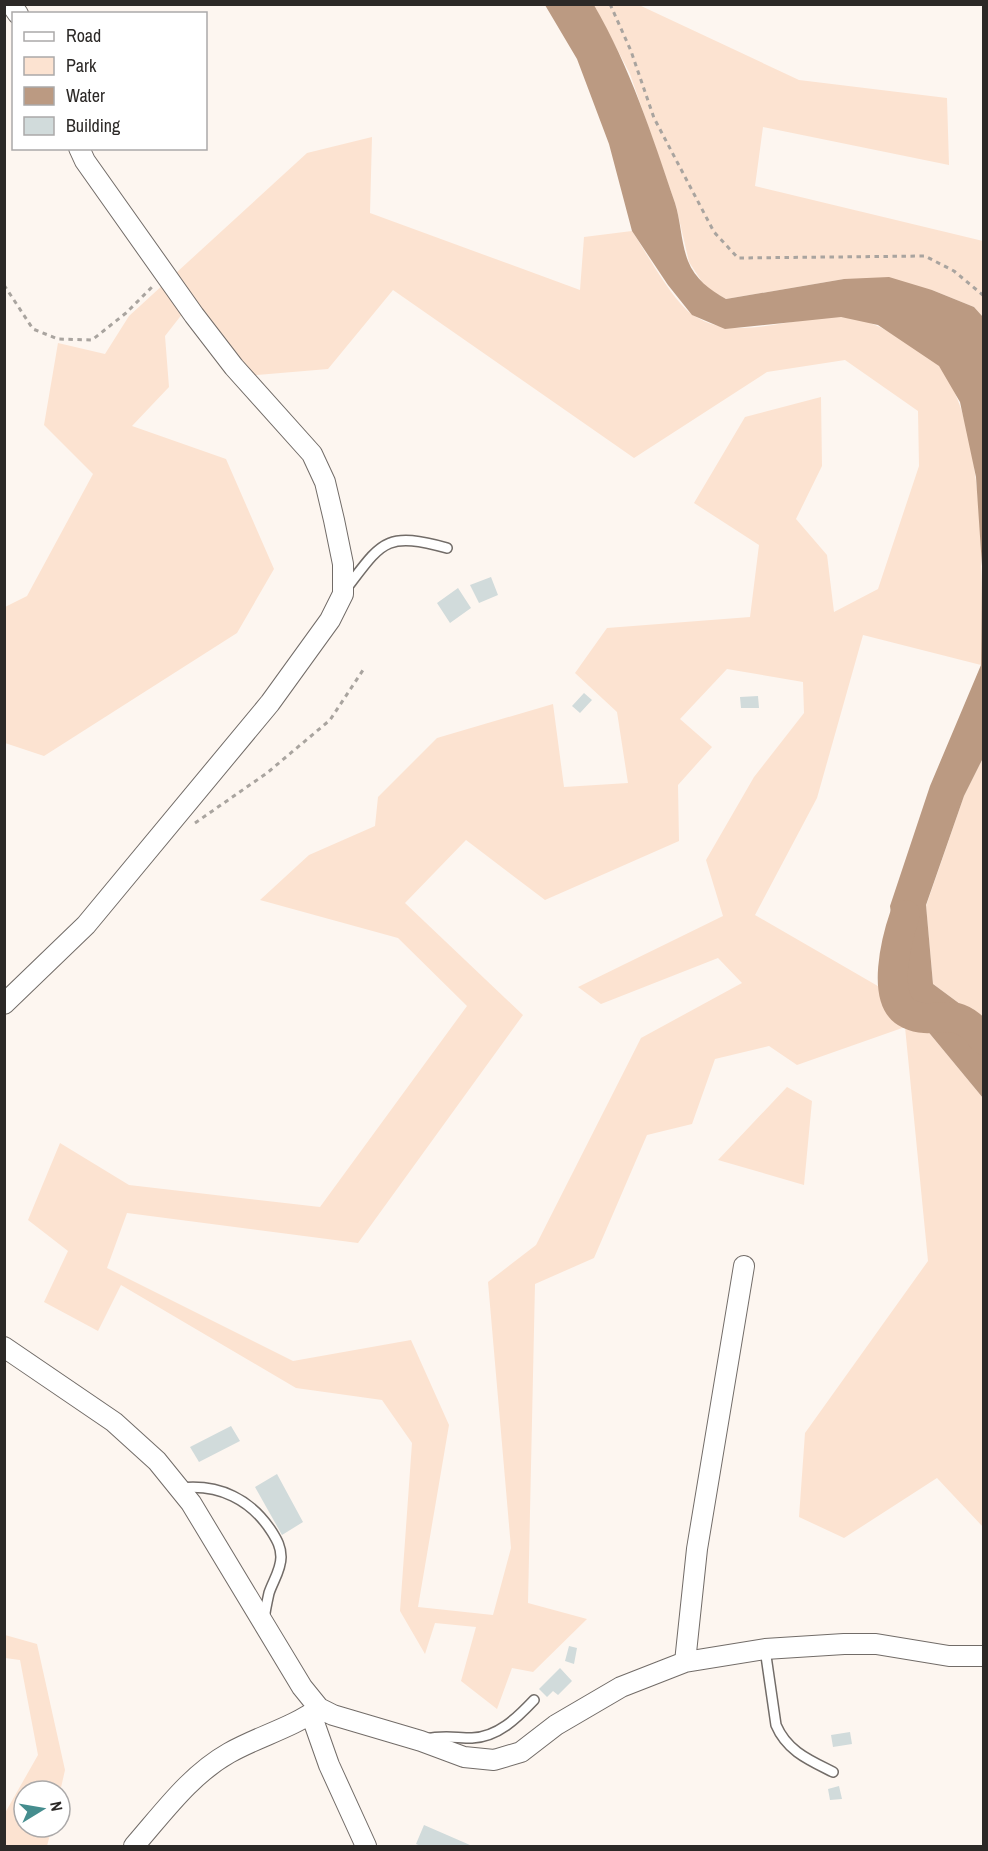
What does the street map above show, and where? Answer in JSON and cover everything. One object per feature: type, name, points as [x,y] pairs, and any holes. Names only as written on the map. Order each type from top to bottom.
[{"type":"street","points":[[4,1004],[86,925],[270,703],[330,620],[343,594],[343,564],[334,520],[325,482],[312,454],[234,367],[164,274],[85,161],[80,150]]},
{"type":"street","points":[[685,1662],[697,1549],[744,1266]]},
{"type":"street","points":[[4,1347],[114,1422],[157,1461],[191,1503],[315,1711],[332,1774],[366,1846]]},
{"type":"street","points":[[134,1846],[181,1791],[204,1770],[228,1753],[294,1724],[315,1711],[421,1741],[464,1757],[494,1760],[521,1752],[556,1725],[621,1687],[685,1662],[765,1649],[844,1644],[876,1644],[949,1656],[984,1656]]},
{"type":"lane","points":[[343,594],[376,549],[391,540],[422,541],[447,548]]},
{"type":"lane","points":[[179,1489],[198,1486],[215,1489],[241,1499],[262,1515],[280,1545],[282,1560],[270,1592],[263,1623]]},
{"type":"lane","points":[[765,1649],[776,1725],[781,1736],[801,1756],[833,1772]]},
{"type":"lane","points":[[421,1741],[447,1736],[486,1736],[499,1731],[534,1700]]},
{"type":"path","points":[[610,4],[634,60],[654,118],[714,232],[738,258],[925,256],[954,271],[984,296]]},
{"type":"path","points":[[4,285],[33,328],[58,339],[92,340],[126,313],[164,274]]},
{"type":"path","points":[[189,828],[267,773],[330,720],[365,667]]},
{"type":"green space","points":[[594,5],[639,5],[799,80],[947,98],[949,165],[763,127],[755,186],[983,241],[983,317],[974,307],[932,290],[844,279],[726,299],[706,288],[689,262],[676,206],[630,74]]},
{"type":"green space","points":[[372,137],[370,213],[580,290],[584,237],[632,231],[660,276],[685,309],[710,323],[746,328],[840,317],[864,321],[879,327],[921,351],[940,367],[956,394],[967,429],[974,468],[981,553],[981,665],[863,635],[817,798],[755,915],[902,1000],[983,1098],[983,1527],[937,1478],[844,1538],[799,1517],[805,1433],[928,1261],[905,1027],[797,1065],[769,1046],[715,1059],[692,1124],[647,1135],[594,1258],[535,1284],[528,1603],[587,1619],[533,1672],[512,1668],[497,1709],[461,1681],[476,1627],[435,1623],[425,1654],[400,1611],[412,1443],[382,1400],[296,1388],[121,1285],[98,1331],[44,1302],[68,1251],[28,1220],[60,1143],[129,1185],[320,1207],[467,1006],[398,938],[260,900],[309,855],[375,826],[378,797],[437,738],[553,704],[564,787],[628,783],[617,712],[575,673],[607,628],[750,617],[759,545],[694,503],[745,417],[821,397],[822,466],[796,519],[827,555],[834,612],[878,589],[919,466],[918,411],[845,360],[767,372],[634,458],[393,290],[328,369],[233,377],[183,313],[165,336],[169,387],[132,426],[226,459],[274,569],[237,633],[44,756],[5,743],[5,607],[27,596],[93,474],[44,425],[58,343],[105,354],[129,316],[307,153]],"holes":[[[727,669],[803,682],[804,713],[754,777],[706,860],[723,916],[578,987],[601,1004],[718,958],[742,983],[641,1038],[536,1245],[488,1282],[511,1548],[493,1615],[418,1607],[449,1425],[411,1340],[293,1361],[107,1268],[127,1213],[358,1243],[523,1015],[405,903],[466,840],[545,900],[679,841],[678,785],[712,747],[680,719]]]},
{"type":"green space","points":[[983,758],[983,1021],[933,984],[926,906],[964,796]]},
{"type":"green space","points":[[787,1087],[812,1101],[804,1185],[718,1160]]},
{"type":"green space","points":[[5,1635],[37,1644],[65,1770],[63,1779],[24,1779],[38,1755],[20,1660],[5,1658]]},
{"type":"green space","points":[[12,1801],[12,1839],[49,1839],[47,1846],[5,1846],[5,1813]]},
{"type":"water","points":[[545,5],[594,5],[619,53],[649,127],[675,203],[688,261],[699,279],[714,292],[726,299],[844,279],[889,277],[932,290],[974,307],[983,317],[983,758],[964,796],[926,905],[933,984],[983,1021],[983,1098],[902,1000],[890,906],[930,786],[981,665],[982,566],[976,477],[960,402],[939,366],[878,325],[841,317],[725,329],[692,315],[668,285],[632,231],[609,144],[577,59]]},
{"type":"building","points":[[491,577],[498,595],[479,603],[470,585]]},
{"type":"building","points":[[458,588],[471,608],[450,623],[437,603]]},
{"type":"building","points":[[584,693],[592,700],[580,713],[572,706]]},
{"type":"building","points":[[758,696],[759,708],[741,708],[740,697]]},
{"type":"building","points":[[231,1426],[240,1441],[199,1462],[190,1447]]},
{"type":"building","points":[[277,1474],[303,1522],[282,1535],[255,1487]]},
{"type":"building","points":[[569,1646],[577,1648],[574,1664],[565,1661]]},
{"type":"building","points":[[560,1668],[572,1681],[558,1695],[553,1691],[547,1697],[539,1689]]},
{"type":"building","points":[[850,1732],[852,1744],[833,1747],[831,1735]]},
{"type":"building","points":[[839,1786],[842,1799],[830,1800],[828,1789]]},
{"type":"building","points":[[424,1825],[470,1845],[421,1846],[416,1844]]},
{"type":"waterway","points":[[905,915],[893,968],[895,996],[900,1007],[909,1014],[920,1017],[955,1017],[973,1028],[984,1040]]}]
